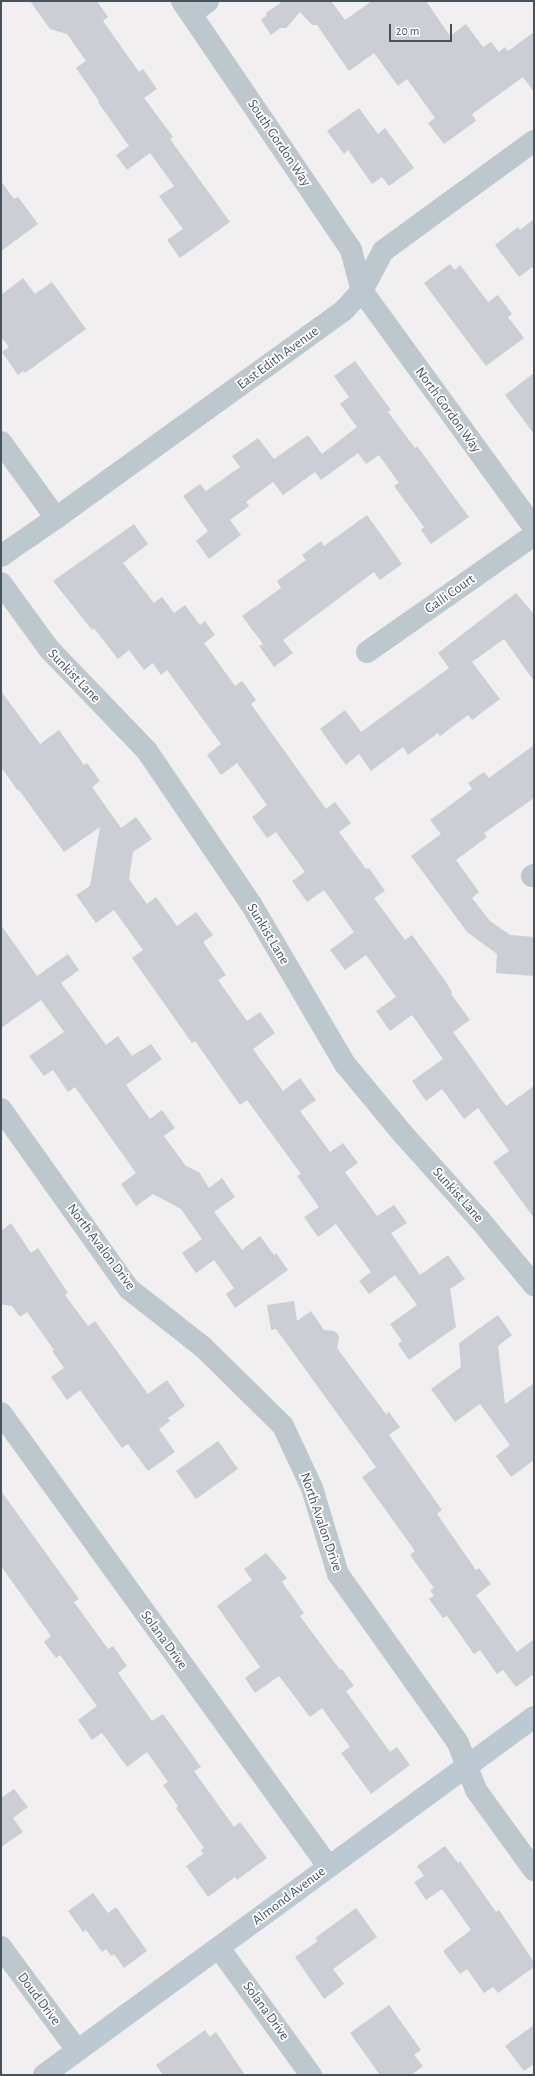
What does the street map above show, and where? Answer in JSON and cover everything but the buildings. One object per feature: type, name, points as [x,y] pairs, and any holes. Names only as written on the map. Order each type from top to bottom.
[{"type":"street","points":[[186,7],[208,1]]},
{"type":"street","name":"South Gordon Way","points":[[186,7],[351,250],[362,291]]},
{"type":"street","name":"East Edith Avenue","points":[[1,556],[344,310],[362,291],[383,251],[534,141]]},
{"type":"street","name":"North Gordon Way","points":[[362,291],[534,528]]},
{"type":"street","points":[[1,442],[56,518]]},
{"type":"street","name":"Galli Court","points":[[367,652],[534,535]]},
{"type":"street","name":"Sunkist Lane","points":[[1,583],[49,650],[147,751],[251,904],[345,1064],[403,1134],[480,1220],[534,1285]]},
{"type":"street","name":"North Avalon Drive","points":[[1,1109],[129,1288],[203,1347],[283,1426],[312,1488],[338,1574],[458,1742],[476,1790],[534,1870]]},
{"type":"street","name":"Solana Drive","points":[[1,1413],[328,1866]]},
{"type":"street","name":"Almond Avenue","points":[[44,2075],[219,1948],[328,1866],[534,1717]]},
{"type":"street","name":"Doud Drive","points":[[1,1948],[77,2050]]},
{"type":"street","name":"Solana Drive","points":[[219,1948],[311,2075]]}]
